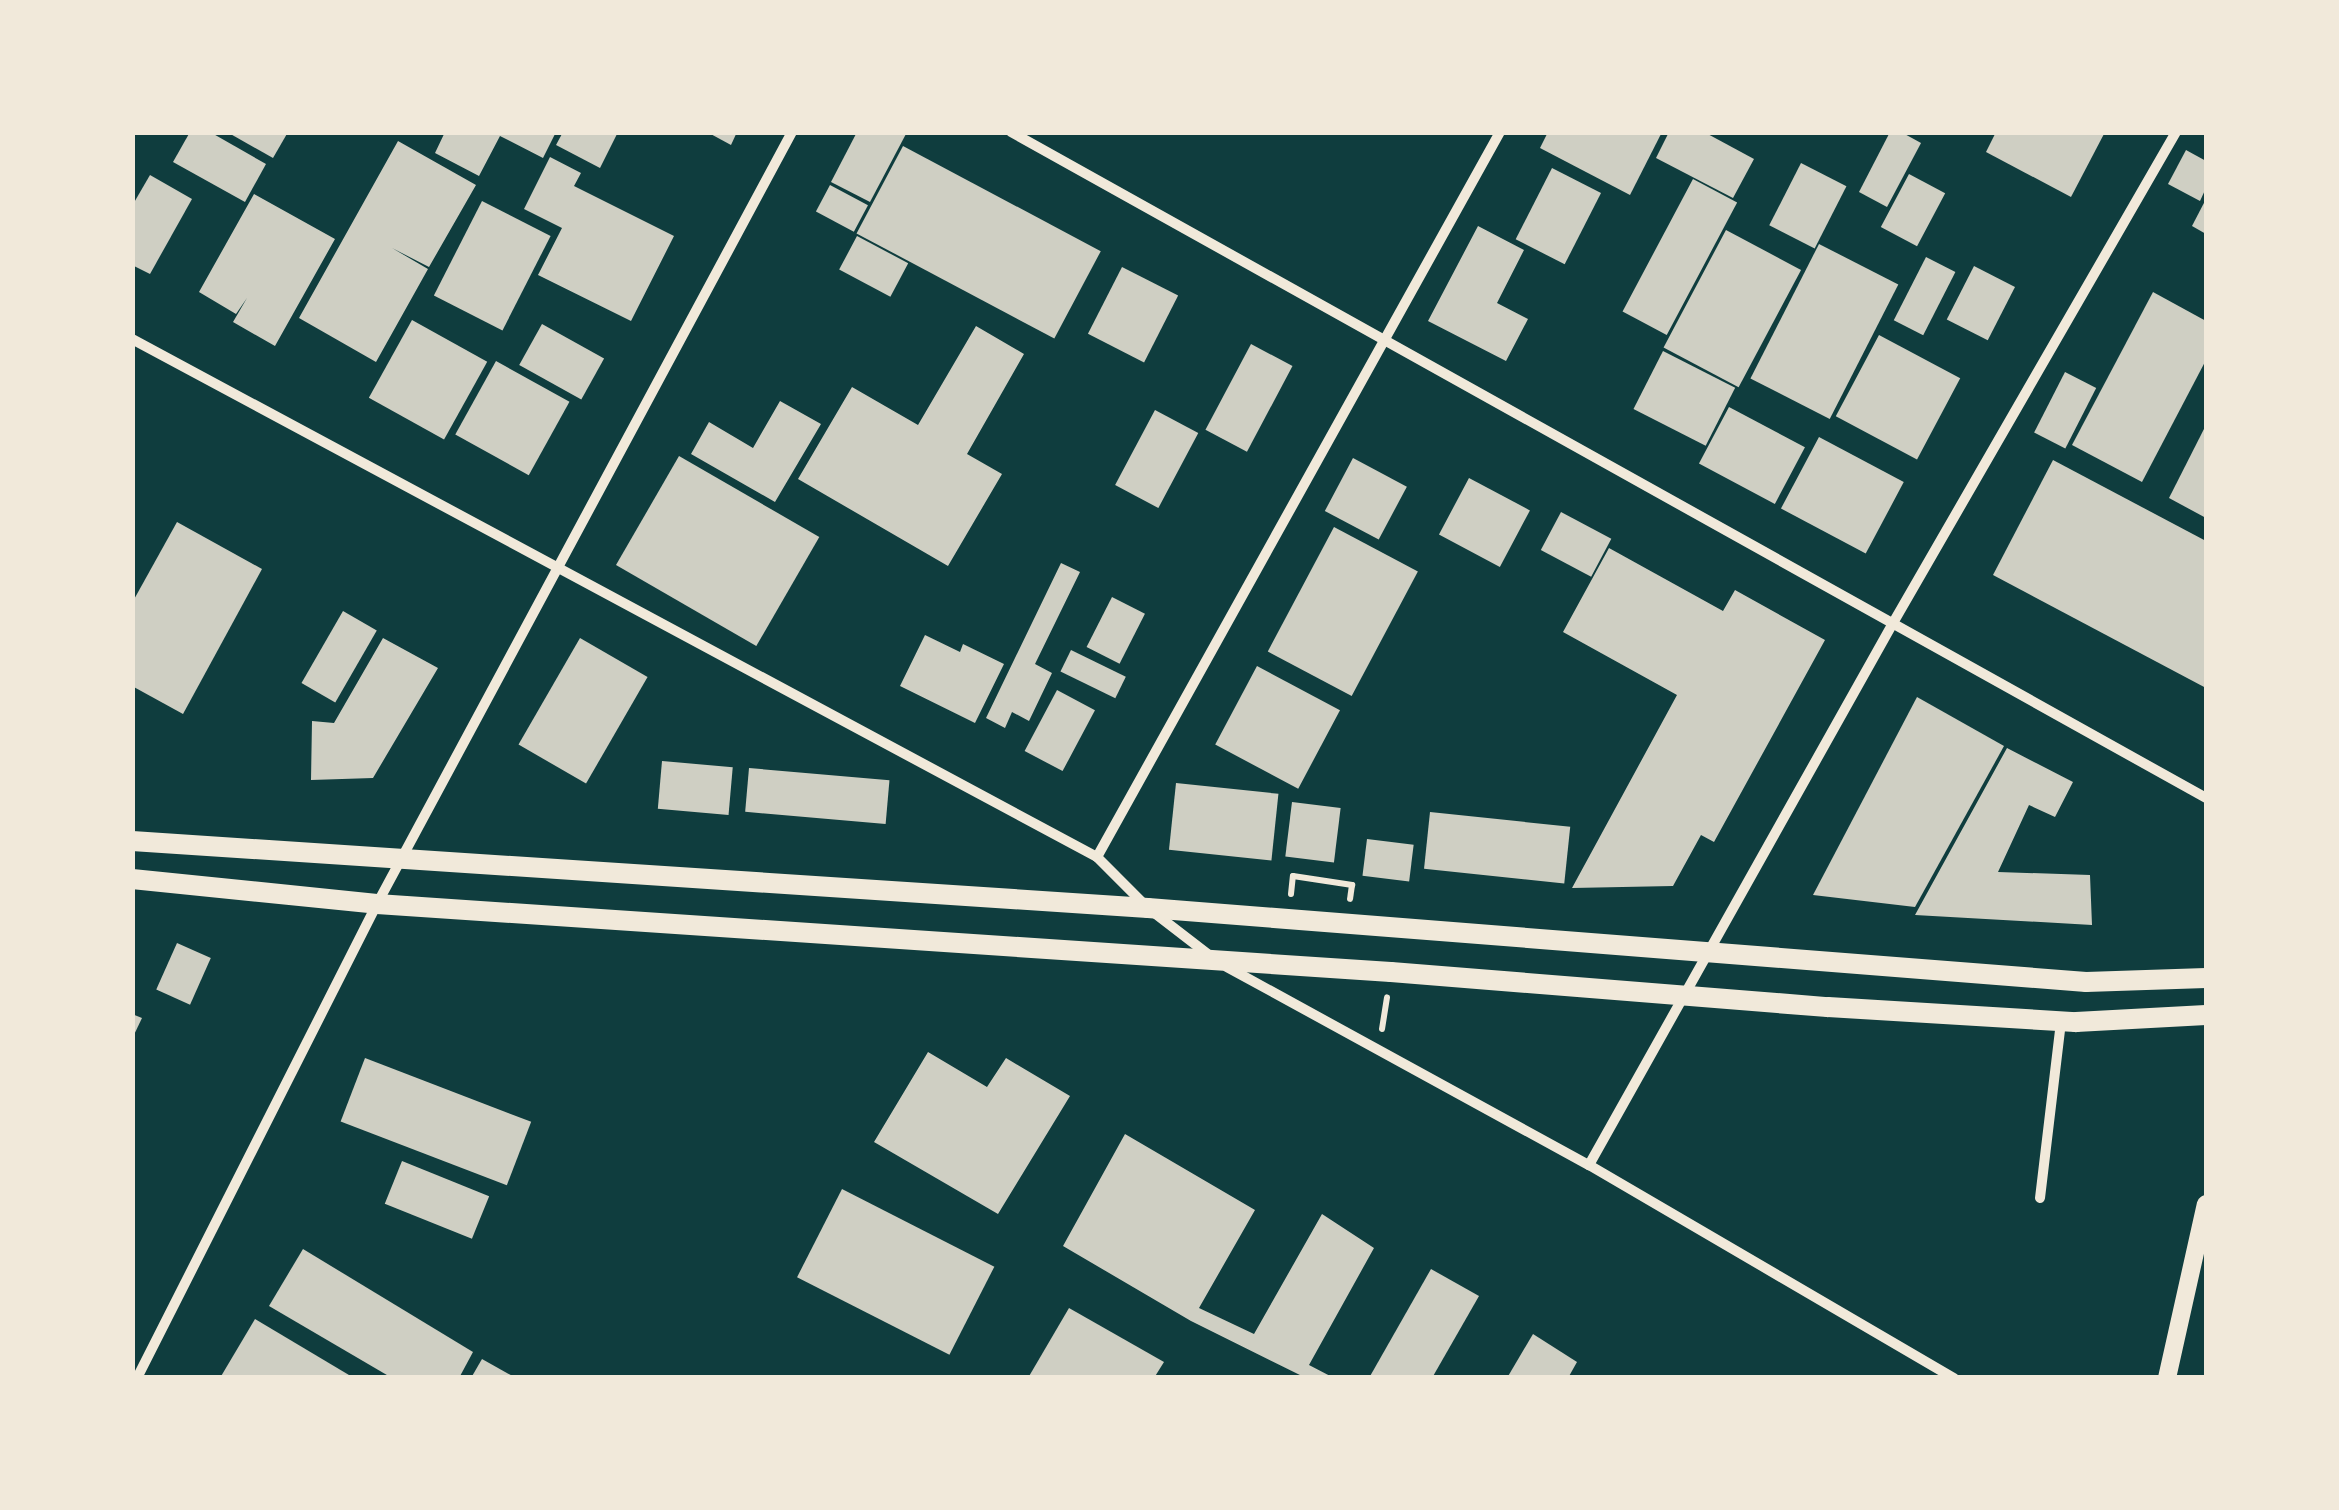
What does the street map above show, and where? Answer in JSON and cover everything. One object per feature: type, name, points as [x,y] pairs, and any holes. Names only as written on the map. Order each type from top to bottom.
[{"type":"main road","points":[[132,841],[1148,908],[2086,982],[2206,978]]},
{"type":"main road","points":[[134,883],[377,904],[1686,993],[1828,1007],[2062,1021],[2206,1015]]},
{"type":"street","points":[[137,1378],[377,904],[792,132]]},
{"type":"street","points":[[1011,132],[2206,798]]},
{"type":"street","points":[[1098,857],[1500,132]]},
{"type":"street","points":[[1589,1165],[1893,622],[2176,132]]},
{"type":"street","points":[[132,338],[1098,857],[1148,908],[1214,960],[1589,1165],[1954,1378]]},
{"type":"street","points":[[2040,1198],[2062,1021]]},
{"type":"street","points":[[2167,1378],[2206,1204]]},
{"type":"path","points":[[1293,876],[1352,884]]},
{"type":"path","points":[[1378,1050],[1390,980]]},
{"type":"building","points":[[190,132],[210,132],[266,164],[245,202],[173,162]]},
{"type":"building","points":[[227,132],[288,132],[273,158]]},
{"type":"building","points":[[445,132],[556,132],[543,158],[500,136],[479,176],[435,153]]},
{"type":"building","points":[[563,132],[618,132],[600,168],[556,145]]},
{"type":"building","points":[[707,132],[737,132],[731,145]]},
{"type":"building","points":[[857,132],[907,132],[870,202],[831,182]]},
{"type":"building","points":[[1548,132],[1662,132],[1630,195],[1540,148]]},
{"type":"building","points":[[1669,132],[1704,132],[1754,159],[1733,198],[1656,158]]},
{"type":"building","points":[[1890,132],[1901,132],[1921,143],[1887,207],[1859,192]]},
{"type":"building","points":[[1996,132],[2105,132],[2071,197],[1986,152]]},
{"type":"building","points":[[398,141],[476,185],[429,267],[392,248],[428,269],[376,362],[299,318]]},
{"type":"building","points":[[903,146],[1101,251],[1054,339],[857,233]]},
{"type":"building","points":[[2186,150],[2206,161],[2206,188],[2200,201],[2168,184]]},
{"type":"building","points":[[550,157],[581,173],[574,186],[674,236],[631,321],[538,275],[562,228],[524,209]]},
{"type":"building","points":[[1801,163],[1846,186],[1815,249],[1769,225]]},
{"type":"building","points":[[1552,168],[1601,193],[1565,264],[1516,239]]},
{"type":"building","points":[[1909,174],[1945,193],[1917,246],[1881,227]]},
{"type":"building","points":[[150,175],[192,199],[150,274],[132,265],[132,206]]},
{"type":"building","points":[[1693,179],[1737,202],[1667,335],[1623,311]]},
{"type":"building","points":[[830,185],[868,205],[854,232],[816,211]]},
{"type":"building","points":[[254,194],[335,239],[275,346],[233,322],[247,298],[236,314],[199,292]]},
{"type":"building","points":[[2206,199],[2206,234],[2192,226]]},
{"type":"building","points":[[482,201],[551,236],[502,330],[434,295]]},
{"type":"building","points":[[1478,226],[1524,250],[1497,303],[1528,319],[1506,361],[1428,321]]},
{"type":"building","points":[[1726,230],[1801,270],[1739,387],[1664,347]]},
{"type":"building","points":[[857,236],[908,263],[890,297],[839,270]]},
{"type":"building","points":[[1819,244],[1898,284],[1830,419],[1750,379]]},
{"type":"building","points":[[1926,257],[1955,272],[1923,335],[1894,320]]},
{"type":"building","points":[[1974,266],[2015,287],[1988,340],[1947,319]]},
{"type":"building","points":[[1122,267],[1178,296],[1144,362],[1088,334]]},
{"type":"building","points":[[2153,292],[2206,321],[2206,360],[2142,482],[2072,445]]},
{"type":"building","points":[[412,320],[487,362],[444,440],[369,398]]},
{"type":"building","points":[[542,324],[604,358],[581,400],[519,365]]},
{"type":"building","points":[[976,326],[1024,354],[967,454],[1002,474],[948,566],[798,479],[852,387],[918,425]]},
{"type":"building","points":[[1879,335],[1960,378],[1917,459],[1836,416]]},
{"type":"building","points":[[1251,344],[1292,366],[1247,452],[1205,430]]},
{"type":"building","points":[[1663,351],[1735,388],[1706,446],[1633,409]]},
{"type":"building","points":[[496,361],[569,402],[529,475],[455,434]]},
{"type":"building","points":[[2065,372],[2096,388],[2065,448],[2034,433]]},
{"type":"building","points":[[780,401],[821,424],[775,502],[691,454],[709,422],[753,448]]},
{"type":"building","points":[[1729,407],[1805,447],[1775,504],[1699,464]]},
{"type":"building","points":[[1155,410],[1198,433],[1158,508],[1115,485]]},
{"type":"building","points":[[2206,425],[2206,518],[2169,498]]},
{"type":"building","points":[[1819,437],[1904,482],[1866,554],[1781,509]]},
{"type":"building","points":[[679,456],[819,537],[756,646],[616,565]]},
{"type":"building","points":[[1353,458],[1407,487],[1379,540],[1325,511]]},
{"type":"building","points":[[2053,460],[2206,541],[2206,688],[1993,575]]},
{"type":"building","points":[[1469,478],[1530,510],[1500,567],[1439,535]]},
{"type":"building","points":[[1561,512],[1611,539],[1591,577],[1541,550]]},
{"type":"building","points":[[177,522],[262,569],[183,714],[132,686],[132,603]]},
{"type":"building","points":[[1334,527],[1418,572],[1352,696],[1268,651]]},
{"type":"building","points":[[1609,548],[1723,611],[1735,590],[1825,640],[1714,842],[1701,835],[1673,886],[1572,888],[1677,695],[1563,632]]},
{"type":"building","points":[[1061,563],[1080,572],[1035,664],[1052,673],[1029,721],[1012,712],[1005,728],[986,718]]},
{"type":"building","points":[[1112,597],[1145,614],[1120,664],[1087,647]]},
{"type":"building","points":[[343,611],[377,630],[335,702],[302,683]]},
{"type":"building","points":[[925,635],[960,652],[963,644],[1004,664],[975,723],[900,686]]},
{"type":"building","points":[[383,638],[438,668],[373,778],[311,780],[312,721],[334,723]]},
{"type":"building","points":[[580,638],[648,677],[586,784],[518,745]]},
{"type":"building","points":[[1071,650],[1126,677],[1115,698],[1060,672]]},
{"type":"building","points":[[1257,666],[1340,710],[1298,789],[1215,745]]},
{"type":"building","points":[[1057,690],[1095,710],[1063,771],[1025,751]]},
{"type":"building","points":[[1917,697],[2004,746],[1915,907],[1813,895]]},
{"type":"building","points":[[2007,748],[2073,782],[2055,817],[2029,805],[1998,872],[2090,875],[2092,925],[1915,915]]},
{"type":"building","points":[[662,761],[733,767],[729,815],[658,809]]},
{"type":"building","points":[[749,768],[889,780],[886,824],[745,812]]},
{"type":"building","points":[[1176,783],[1278,794],[1271,860],[1169,850]]},
{"type":"building","points":[[1292,802],[1341,808],[1334,863],[1285,857]]},
{"type":"building","points":[[1430,812],[1570,827],[1564,883],[1424,869]]},
{"type":"building","points":[[1367,839],[1414,845],[1409,881],[1362,876]]},
{"type":"building","points":[[177,943],[211,958],[190,1005],[156,990]]},
{"type":"building","points":[[132,1014],[142,1018],[132,1039]]},
{"type":"building","points":[[928,1052],[987,1087],[1006,1058],[1070,1096],[998,1214],[874,1142]]},
{"type":"building","points":[[365,1058],[531,1122],[507,1185],[341,1121]]},
{"type":"building","points":[[1125,1134],[1255,1210],[1199,1308],[1254,1334],[1322,1214],[1374,1248],[1309,1365],[1334,1378],[1306,1378],[1191,1321],[1063,1246]]},
{"type":"building","points":[[402,1161],[489,1196],[472,1239],[385,1204]]},
{"type":"building","points":[[842,1189],[994,1267],[949,1355],[797,1277]]},
{"type":"building","points":[[303,1249],[473,1352],[459,1378],[392,1378],[269,1306]]},
{"type":"building","points":[[1431,1269],[1479,1296],[1432,1378],[1369,1378]]},
{"type":"building","points":[[1069,1308],[1164,1362],[1154,1378],[1028,1378]]},
{"type":"building","points":[[255,1319],[354,1378],[220,1378]]},
{"type":"building","points":[[1533,1334],[1577,1362],[1568,1378],[1507,1378]]},
{"type":"building","points":[[482,1359],[516,1378],[471,1378]]}]
